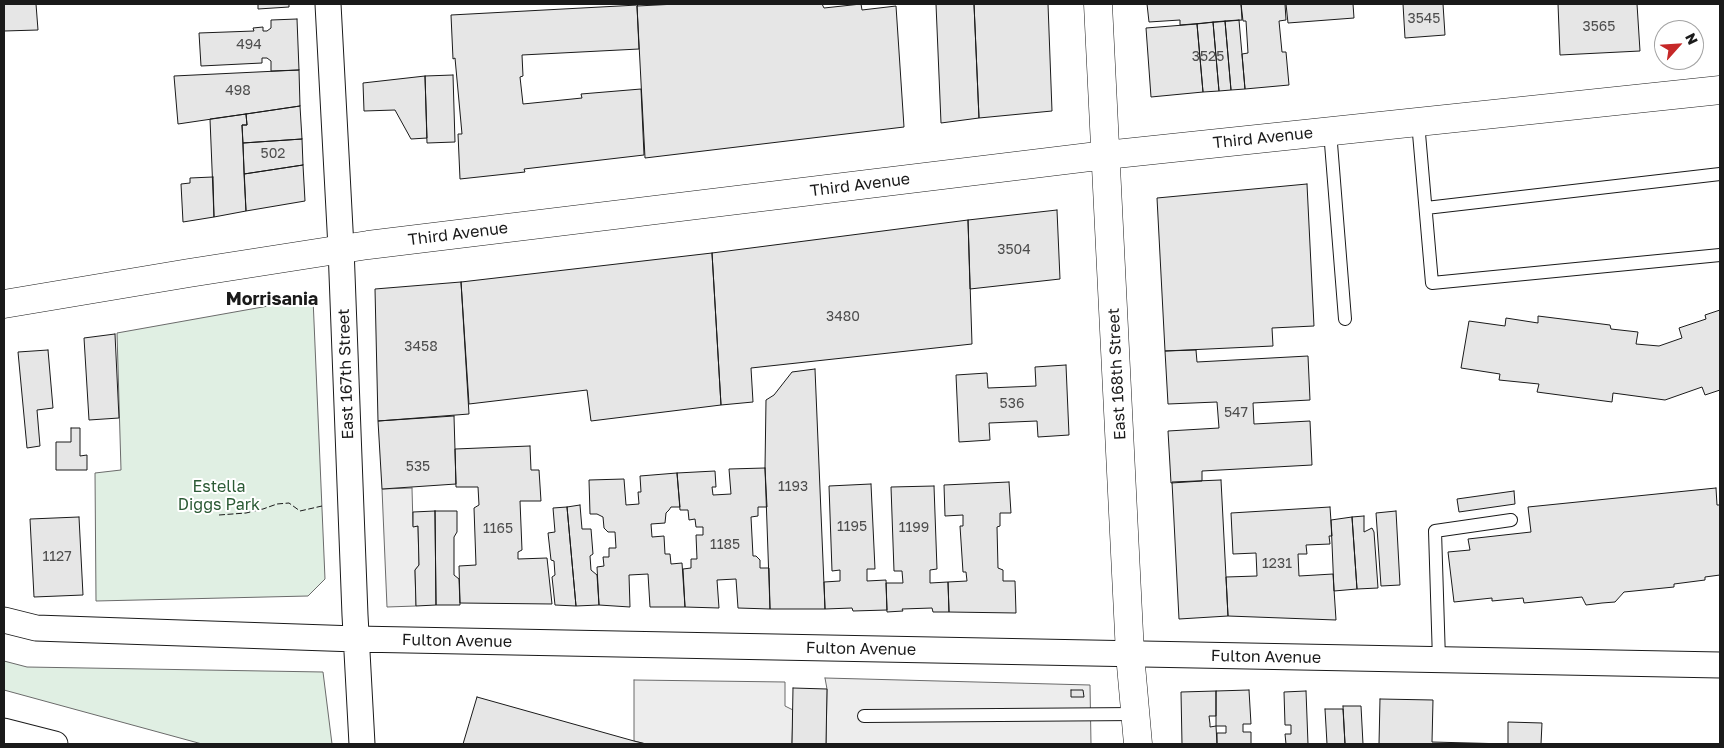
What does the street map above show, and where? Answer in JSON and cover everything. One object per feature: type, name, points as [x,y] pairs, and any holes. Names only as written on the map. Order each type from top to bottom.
[{"type":"main road","name":"East 168th Street","points":[[1098,4],[1130,654],[1138,744]]},
{"type":"main road","name":"Third Avenue","points":[[4,304],[341,248],[1106,155],[1720,90]]},
{"type":"street","name":"East 167th Street","points":[[328,4],[341,248],[356,639],[362,744]]},
{"type":"street","name":"Fulton Avenue","points":[[4,620],[36,628],[356,639],[1720,665]]},
{"type":"street","points":[[4,731],[55,744]]},
{"type":"lane","points":[[1418,122],[1432,283],[1720,255]]},
{"type":"lane","points":[[1330,131],[1346,319]]},
{"type":"lane","points":[[1426,208],[1720,174]]},
{"type":"lane","points":[[1438,660],[1435,531],[1511,520]]},
{"type":"lane","points":[[864,716],[1136,714]]},
{"type":"green space","name":"Estella Diggs Park","points":[[313,298],[325,579],[308,596],[96,601],[95,473],[121,470],[117,333]]},
{"type":"green space","points":[[4,661],[27,667],[323,672],[332,744],[202,744],[4,690]]},
{"type":"shaded area","points":[[412,488],[413,526],[418,526],[419,565],[415,570],[416,606],[387,607],[382,489]]},
{"type":"shaded area","points":[[825,678],[1090,685],[1091,744],[826,744],[827,689]]},
{"type":"shaded area","points":[[634,680],[785,682],[785,706],[793,710],[792,744],[646,744],[634,741]]},
{"type":"building","points":[[4,4],[36,4],[38,30],[4,31]]},
{"type":"building","points":[[258,4],[289,4],[289,7],[258,9]]},
{"type":"building","points":[[677,4],[822,4],[824,8],[861,4],[862,10],[896,6],[904,127],[645,158],[637,6]]},
{"type":"building","points":[[936,4],[974,4],[979,118],[941,123]]},
{"type":"building","points":[[974,4],[1048,4],[1052,111],[979,118]]},
{"type":"building","points":[[1147,4],[1241,4],[1242,20],[1180,25],[1180,20],[1149,22]]},
{"type":"building","points":[[1241,4],[1285,4],[1286,20],[1279,21],[1282,52],[1286,52],[1289,85],[1245,89],[1242,54],[1248,53],[1246,21],[1243,21]]},
{"type":"building","points":[[1286,4],[1353,4],[1354,18],[1288,23]]},
{"type":"building","points":[[1403,4],[1443,4],[1445,35],[1405,38]]},
{"type":"building","points":[[1558,4],[1637,4],[1640,51],[1560,55]]},
{"type":"building","points":[[638,5],[639,49],[522,55],[523,76],[520,77],[523,104],[582,98],[581,94],[641,89],[644,155],[524,169],[525,172],[460,179],[458,134],[462,134],[455,58],[453,59],[451,15]]},
{"type":"building","points":[[297,19],[299,70],[271,71],[271,61],[267,58],[262,58],[262,63],[201,66],[199,33],[254,31],[253,28],[263,27],[263,31],[267,31],[271,28],[271,20]]},
{"type":"building","points":[[1239,20],[1245,89],[1231,90],[1225,21]]},
{"type":"building","points":[[1225,21],[1231,90],[1219,91],[1213,22]]},
{"type":"building","points":[[1213,22],[1219,91],[1203,92],[1197,24]]},
{"type":"building","points":[[1197,24],[1203,92],[1151,97],[1146,28]]},
{"type":"building","points":[[299,70],[300,106],[178,124],[174,76]]},
{"type":"building","points":[[453,75],[455,142],[427,143],[425,76]]},
{"type":"building","points":[[425,76],[427,138],[411,139],[395,110],[364,111],[363,83]]},
{"type":"building","points":[[300,106],[302,139],[243,143],[242,125],[247,125],[246,114]]},
{"type":"building","points":[[246,114],[247,125],[242,125],[246,211],[214,217],[210,119]]},
{"type":"building","points":[[302,139],[303,165],[244,174],[243,143]]},
{"type":"building","points":[[303,165],[305,201],[246,211],[244,174]]},
{"type":"building","points":[[213,177],[214,217],[183,222],[181,184],[190,183],[190,178]]},
{"type":"building","points":[[1307,184],[1314,326],[1272,328],[1273,346],[1165,351],[1157,198]]},
{"type":"building","points":[[1057,210],[1060,279],[970,289],[968,220]]},
{"type":"building","points":[[968,220],[972,344],[751,368],[753,402],[721,405],[712,253]]},
{"type":"building","points":[[712,253],[721,405],[591,421],[587,390],[469,404],[461,282]]},
{"type":"building","points":[[461,282],[469,414],[378,421],[375,289]]},
{"type":"building","points":[[1720,310],[1720,390],[1705,395],[1702,387],[1665,400],[1613,393],[1612,402],[1537,392],[1539,384],[1499,380],[1500,374],[1461,368],[1469,321],[1505,326],[1506,318],[1538,323],[1538,316],[1610,325],[1611,329],[1638,332],[1636,344],[1659,346],[1682,338],[1679,328],[1706,319],[1705,315]]},
{"type":"building","points":[[115,334],[119,418],[89,420],[84,338]]},
{"type":"building","points":[[48,350],[53,408],[37,410],[40,446],[27,448],[18,352]]},
{"type":"building","points":[[1196,350],[1197,362],[1308,356],[1310,400],[1253,403],[1254,424],[1310,421],[1312,465],[1202,471],[1202,481],[1171,483],[1168,431],[1219,428],[1217,402],[1168,404],[1165,351]]},
{"type":"building","points":[[1066,365],[1069,435],[1038,437],[1037,421],[989,423],[990,440],[959,442],[956,375],[987,373],[988,388],[1036,386],[1035,367]]},
{"type":"building","points":[[815,369],[825,609],[770,609],[765,468],[766,400],[774,395],[792,372]]},
{"type":"building","points":[[454,416],[456,484],[382,489],[378,421]]},
{"type":"building","points":[[71,428],[80,428],[80,456],[87,455],[87,470],[56,470],[56,442],[71,442]]},
{"type":"building","points":[[530,446],[531,470],[539,470],[541,501],[520,501],[522,550],[518,552],[518,559],[547,558],[552,604],[460,603],[459,566],[476,565],[474,508],[479,505],[478,487],[456,487],[455,449]]},
{"type":"building","points":[[765,468],[767,507],[758,507],[758,516],[751,517],[753,556],[760,560],[760,568],[769,568],[770,609],[738,608],[736,579],[717,580],[719,608],[685,607],[683,569],[691,568],[691,559],[697,559],[696,535],[703,535],[703,527],[696,527],[695,519],[689,520],[688,510],[680,510],[677,473],[715,471],[716,487],[712,487],[713,495],[731,494],[729,469]]},
{"type":"building","points":[[677,473],[680,507],[671,507],[666,513],[665,523],[651,524],[652,537],[664,536],[665,554],[670,554],[671,564],[682,563],[685,607],[650,607],[648,574],[629,575],[630,607],[599,605],[597,567],[604,566],[603,557],[609,557],[609,548],[616,548],[615,532],[608,532],[604,528],[603,517],[597,514],[590,514],[589,480],[624,479],[626,505],[639,504],[638,492],[641,492],[640,476]]},
{"type":"building","points":[[1221,480],[1228,616],[1179,619],[1172,482]]},
{"type":"building","points":[[1009,482],[1011,513],[1000,513],[1000,526],[997,527],[998,568],[1003,570],[1003,581],[1015,581],[1016,613],[949,612],[948,582],[967,581],[966,572],[963,572],[960,526],[963,526],[963,515],[945,516],[944,485]]},
{"type":"building","points":[[871,484],[875,569],[867,569],[867,581],[886,580],[887,610],[853,611],[852,608],[825,609],[824,582],[840,581],[840,570],[832,571],[829,486]]},
{"type":"building","points":[[934,486],[937,569],[930,570],[930,583],[948,582],[949,612],[933,612],[932,608],[902,609],[903,611],[887,612],[886,583],[903,583],[902,571],[894,571],[891,487]]},
{"type":"building","points":[[1716,488],[1717,505],[1720,505],[1720,575],[1705,577],[1705,580],[1674,584],[1674,587],[1624,592],[1615,602],[1586,605],[1582,597],[1524,603],[1523,598],[1492,601],[1492,598],[1454,602],[1448,552],[1470,550],[1468,539],[1531,532],[1528,507]]},
{"type":"building","points":[[1514,491],[1515,504],[1459,512],[1457,499]]},
{"type":"building","points":[[580,505],[582,529],[591,529],[593,554],[590,556],[591,570],[597,575],[599,605],[576,606],[567,507]]},
{"type":"building","points":[[567,507],[576,606],[555,605],[552,577],[555,575],[554,561],[551,560],[548,533],[555,532],[553,508]]},
{"type":"building","points":[[1330,507],[1332,536],[1329,536],[1330,544],[1306,545],[1307,554],[1298,554],[1299,576],[1333,574],[1336,620],[1228,616],[1226,577],[1257,576],[1256,553],[1233,554],[1231,513]]},
{"type":"building","points":[[435,511],[436,605],[416,606],[415,570],[419,565],[418,526],[413,527],[413,512]]},
{"type":"building","points":[[435,511],[457,511],[457,532],[454,537],[454,575],[459,579],[460,605],[436,605]]},
{"type":"building","points":[[1396,511],[1400,585],[1381,586],[1376,513]]},
{"type":"building","points":[[1364,516],[1364,532],[1372,528],[1374,532],[1378,588],[1357,589],[1352,517]]},
{"type":"building","points":[[79,517],[83,595],[34,597],[30,519]]},
{"type":"building","points":[[1352,517],[1357,589],[1334,591],[1331,520]]},
{"type":"building","points":[[793,688],[827,689],[826,744],[792,744]]},
{"type":"building","points":[[1071,690],[1083,690],[1084,697],[1071,697]]},
{"type":"building","points":[[1249,690],[1251,724],[1243,724],[1243,732],[1251,732],[1251,744],[1217,744],[1217,733],[1226,733],[1226,726],[1216,726],[1216,691]]},
{"type":"building","points":[[1216,691],[1216,716],[1209,716],[1210,727],[1216,726],[1217,744],[1182,744],[1181,692]]},
{"type":"building","points":[[1306,691],[1308,744],[1286,744],[1285,734],[1291,734],[1291,725],[1285,725],[1284,692]]},
{"type":"building","points":[[477,697],[634,741],[646,744],[463,744]]},
{"type":"building","points":[[1380,699],[1433,700],[1432,742],[1508,744],[1379,744]]},
{"type":"building","points":[[1343,706],[1361,706],[1363,744],[1345,744]]},
{"type":"building","points":[[1325,709],[1343,709],[1345,744],[1327,744]]},
{"type":"building","points":[[1508,722],[1542,723],[1541,744],[1508,744]]},
{"type":"fence","points":[[219,515],[246,513],[277,504],[289,503],[300,511],[322,506]]},
{"type":"district","name":"Morrisania","points":[[272,299]]}]
